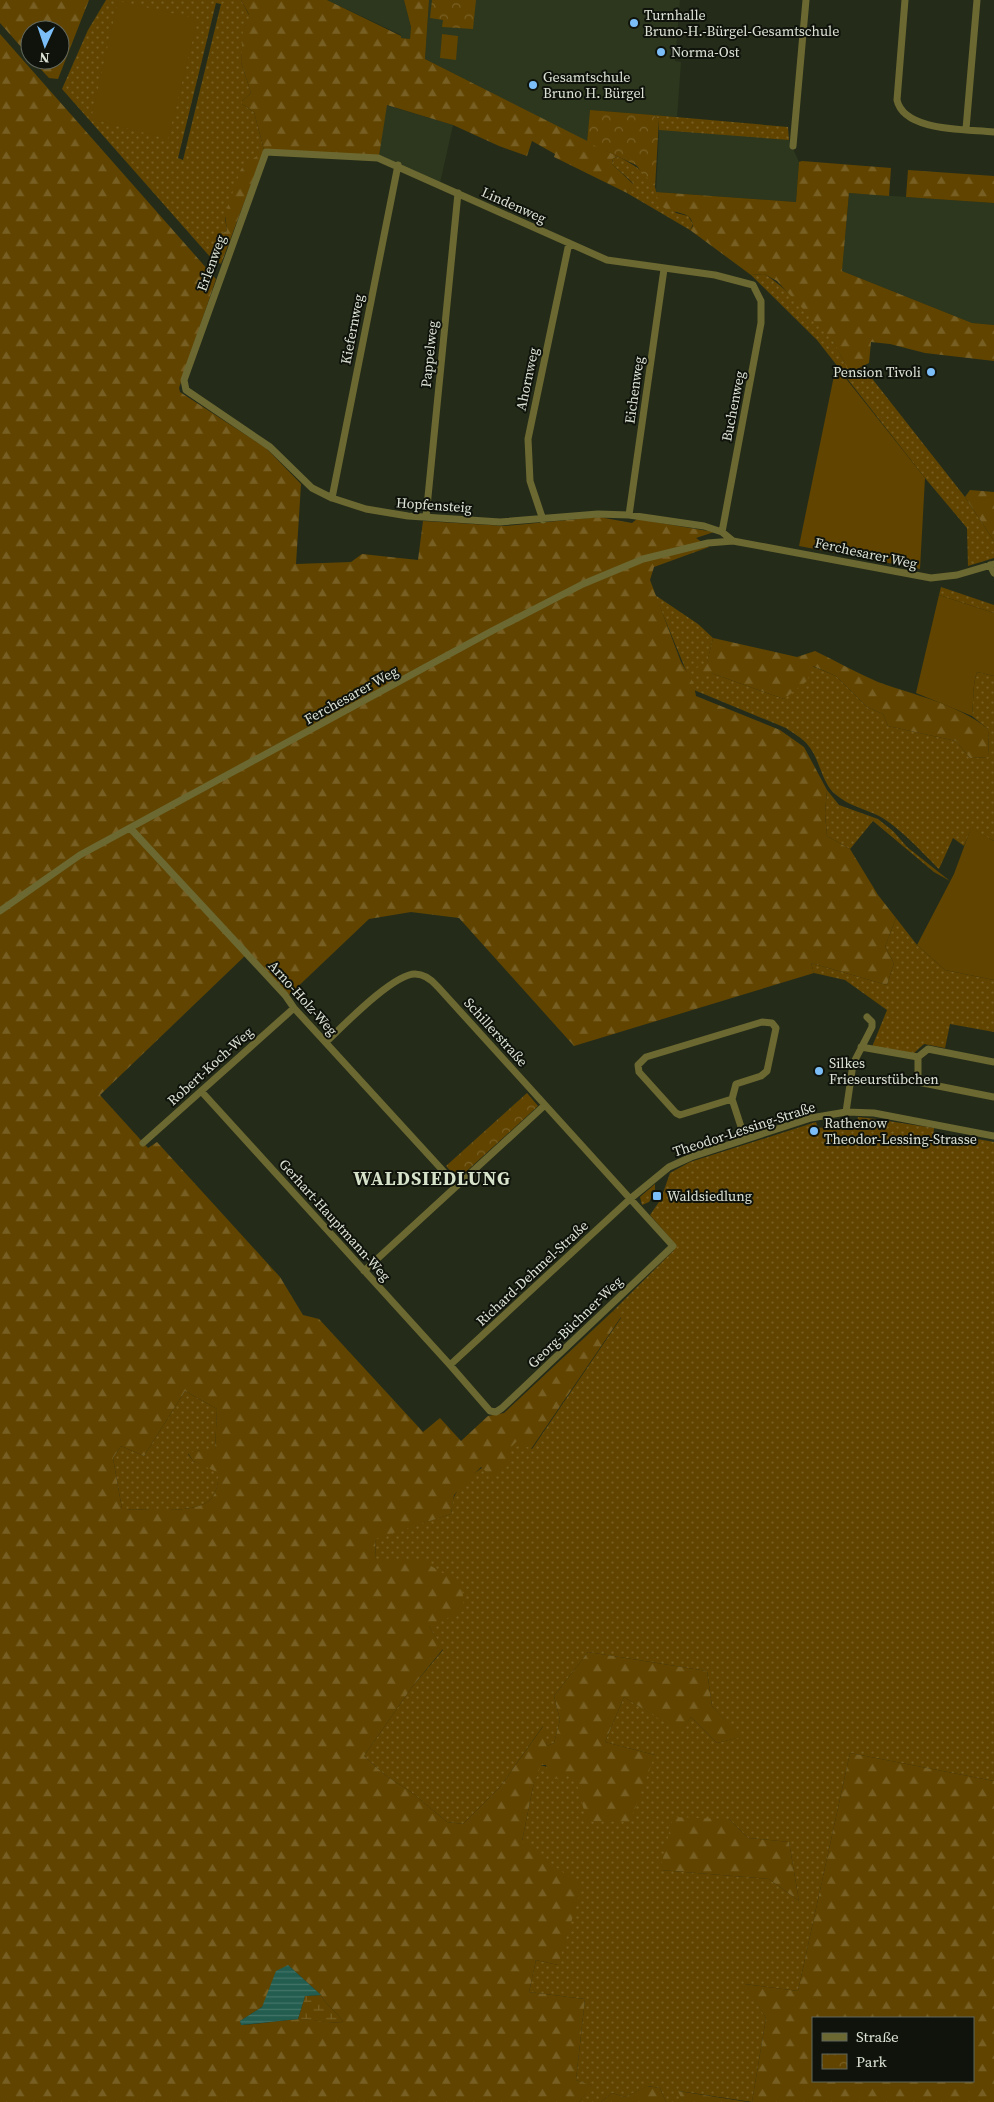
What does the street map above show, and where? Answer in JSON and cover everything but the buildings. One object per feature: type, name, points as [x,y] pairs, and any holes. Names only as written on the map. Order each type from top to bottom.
[{"type":"street","points":[[793,146],[806,0]]},
{"type":"street","points":[[905,0],[897,100],[899,108],[907,118],[916,122],[994,132]]},
{"type":"street","points":[[966,129],[977,0]]},
{"type":"street","name":"Lindenweg","points":[[266,152],[378,158],[398,165],[607,260],[715,275],[753,285]]},
{"type":"street","name":"Erlenweg","points":[[183,385],[221,272],[266,152]]},
{"type":"street","name":"Kiefernweg","points":[[332,498],[398,165]]},
{"type":"street","name":"Pappelweg","points":[[426,517],[458,193]]},
{"type":"street","name":"Ahornweg","points":[[543,520],[530,481],[528,439],[568,243]]},
{"type":"street","name":"Eichenweg","points":[[629,515],[664,269]]},
{"type":"street","name":"Buchenweg","points":[[722,532],[760,336],[762,309],[758,292],[753,285]]},
{"type":"street","name":"Hopfensteig","points":[[183,385],[186,390],[270,447],[305,483],[332,498],[389,514],[500,522],[543,520],[598,514],[629,515],[704,526],[722,532]]},
{"type":"street","name":"Ferchesarer Weg","points":[[722,532],[733,540]]},
{"type":"street","name":"Ferchesarer Weg","points":[[0,912],[80,855],[131,829],[490,632],[583,584],[643,559],[708,543],[733,540],[931,578],[957,575],[992,565]]},
{"type":"street","points":[[992,565],[994,572]]},
{"type":"street","name":"Arno-Holz-Weg","points":[[131,829],[285,995],[294,1008],[456,1186]]},
{"type":"street","name":"Schillerstraße","points":[[326,1042],[389,985],[402,977],[415,974],[426,976],[630,1199]]},
{"type":"street","name":"Robert-Koch-Weg","points":[[143,1143],[294,1008]]},
{"type":"street","points":[[846,1112],[853,1064],[872,1027],[872,1022],[867,1017]]},
{"type":"street","points":[[732,1099],[680,1115],[676,1113],[639,1072],[638,1065],[646,1058],[762,1022],[772,1023],[776,1028],[767,1071],[761,1076],[736,1084],[732,1099],[745,1139]]},
{"type":"street","points":[[862,1047],[918,1057],[928,1049],[994,1062]]},
{"type":"street","points":[[918,1057],[918,1082],[994,1097]]},
{"type":"street","name":"Gerhart-Hauptmann-Weg","points":[[201,1091],[450,1365]]},
{"type":"street","points":[[364,1270],[545,1105]]},
{"type":"street","name":"Theodor-Lessing-Straße","points":[[630,1199],[669,1167],[745,1139],[811,1118],[846,1112],[874,1113],[994,1136]]},
{"type":"street","name":"Georg-Büchner-Weg","points":[[450,1365],[490,1411],[496,1412],[502,1408],[673,1246],[630,1199]]},
{"type":"street","name":"Richard-Dehmel-Straße","points":[[450,1365],[630,1199]]},
{"type":"shaded area","points":[[327,0],[404,0],[411,27],[410,39],[401,38],[401,35]]},
{"type":"shaded area","name":"Gesamtschule Bruno H. Bürgel","points":[[429,0],[680,0],[675,61],[681,62],[677,117],[590,110],[587,142],[425,59]]},
{"type":"shaded area","points":[[386,105],[453,125],[440,183],[379,156]]},
{"type":"shaded area","points":[[672,129],[789,140],[799,162],[796,202],[656,192],[659,130]]},
{"type":"shaded area","points":[[849,193],[994,203],[994,325],[972,323],[842,271]]},
{"type":"green space","points":[[0,0],[89,0],[70,48],[70,20],[20,20],[20,46],[0,23]]},
{"type":"green space","points":[[106,0],[241,0],[250,17],[249,23],[245,26],[241,62],[251,93],[242,101],[242,104],[254,112],[264,150],[225,218],[227,231],[217,235],[214,248],[221,264],[212,259],[62,89],[88,30]],"holes":[[[216,3],[221,4],[183,160],[178,158]]]},
{"type":"green space","points":[[241,0],[327,0],[401,36],[401,38],[410,39],[411,27],[404,0],[429,0],[425,59],[619,157],[613,158],[612,164],[633,184],[627,193],[554,157],[555,154],[532,141],[527,156],[499,146],[453,125],[387,105],[379,156],[264,150],[254,112],[242,104],[242,101],[251,93],[241,62],[243,29],[249,15]]},
{"type":"green space","points":[[432,0],[476,0],[473,29],[442,27],[443,20],[430,18]]},
{"type":"green space","points":[[118,1],[198,19],[168,139],[91,119]]},
{"type":"green space","points":[[0,34],[20,57],[20,70],[32,70],[216,279],[179,388],[180,392],[266,448],[301,484],[296,564],[351,562],[362,554],[418,560],[423,521],[505,526],[599,517],[632,523],[637,519],[714,532],[696,538],[709,547],[654,567],[650,580],[681,662],[693,682],[696,696],[780,730],[804,747],[827,790],[825,813],[827,836],[850,849],[878,895],[896,918],[885,947],[894,963],[887,985],[811,963],[814,973],[574,1046],[459,918],[411,912],[369,919],[289,995],[249,952],[100,1095],[148,1148],[157,1142],[280,1277],[303,1315],[319,1319],[423,1432],[440,1418],[461,1441],[488,1416],[504,1413],[613,1311],[621,1317],[531,1449],[517,1441],[507,1451],[511,1464],[492,1477],[481,1467],[454,1495],[451,1514],[375,1539],[376,1560],[423,1561],[462,1585],[464,1611],[429,1626],[443,1649],[412,1687],[364,1756],[385,1775],[411,1792],[447,1822],[463,1824],[500,1787],[544,1725],[547,1746],[554,1743],[560,1720],[554,1696],[588,1652],[707,1671],[712,1706],[741,1737],[717,1743],[691,1717],[680,1732],[624,1697],[605,1742],[655,1755],[630,1822],[587,1821],[574,1774],[550,1780],[546,1765],[541,1765],[533,1787],[522,1841],[582,1887],[558,1965],[536,1960],[529,1992],[585,1999],[576,2080],[593,2086],[579,2102],[0,2102]],"holes":[[[185,1391],[217,1409],[215,1450],[200,1450],[188,1453],[193,1461],[219,1473],[215,1493],[211,1499],[204,1504],[182,1509],[122,1509],[113,1458],[121,1446],[144,1456]],[[288,1965],[321,1995],[343,2022],[300,2019],[241,2025],[240,2021],[262,2007]]]},
{"type":"green space","points":[[442,34],[458,36],[456,60],[440,58]]},
{"type":"green space","points":[[41,70],[62,70],[58,79],[49,78]]},
{"type":"green space","points":[[590,110],[653,115],[659,119],[655,187],[636,165],[587,142]]},
{"type":"green space","points":[[653,115],[788,127],[789,140],[659,130],[659,119]]},
{"type":"green space","points":[[264,150],[221,264],[214,248],[217,235],[227,231],[225,214],[241,169]]},
{"type":"green space","points":[[619,157],[647,176],[655,186],[656,192],[676,213],[688,216],[693,224],[690,230],[627,193],[633,183],[612,164],[613,158]]},
{"type":"green space","points":[[799,162],[891,168],[889,196],[849,193],[842,271],[972,323],[994,325],[994,361],[925,353],[890,344],[871,342],[869,363],[853,371],[847,368],[834,342],[777,281],[764,274],[751,275],[690,230],[693,226],[692,220],[689,217],[664,208],[659,203],[656,192],[796,202]]},
{"type":"green space","points":[[908,170],[994,176],[994,203],[906,197]]},
{"type":"green space","points":[[764,274],[791,295],[821,325],[834,342],[849,368],[853,371],[863,367],[965,497],[994,541],[994,558],[968,566],[967,528],[925,478],[817,340],[751,275]]},
{"type":"green space","points":[[836,366],[925,478],[920,569],[799,546]]},
{"type":"green space","points":[[970,490],[994,492],[994,541],[965,497]]},
{"type":"green space","points":[[941,587],[994,605],[994,613],[939,595]]},
{"type":"green space","points":[[655,595],[698,624],[713,638],[707,663],[711,673],[784,699],[812,666],[836,676],[867,707],[883,714],[888,726],[956,741],[970,758],[989,757],[988,729],[972,716],[973,694],[977,672],[994,676],[994,841],[971,829],[964,846],[953,838],[939,869],[910,840],[886,820],[840,798],[830,789],[815,756],[800,738],[786,728],[694,690]]},
{"type":"green space","points":[[939,595],[994,613],[994,676],[977,672],[972,716],[916,693]]},
{"type":"green space","points":[[713,638],[797,657],[815,651],[878,682],[949,706],[976,720],[988,729],[989,757],[970,758],[956,741],[888,726],[883,714],[867,707],[836,676],[813,666],[807,681],[784,699],[711,673],[699,678],[695,669],[707,662]]},
{"type":"green space","points":[[827,790],[839,805],[878,819],[893,831],[907,847],[950,881],[934,872],[873,821],[850,849],[827,836],[825,813]]},
{"type":"green space","points":[[971,828],[994,841],[994,980],[945,970],[917,945],[954,874]]},
{"type":"green space","points":[[896,918],[917,945],[945,970],[994,980],[994,1032],[950,1024],[945,1048],[924,1044],[914,1053],[872,1047],[887,1010],[845,980],[814,973],[811,963],[887,985],[894,963],[885,947]]},
{"type":"green space","points":[[527,1093],[538,1106],[458,1179],[446,1166]]},
{"type":"green space","points":[[858,1117],[876,1119],[876,1125],[886,1127],[888,1121],[934,1128],[933,1140],[962,1146],[966,1137],[994,1142],[994,1781],[850,1753],[798,1991],[745,1984],[766,2018],[752,2102],[679,2091],[683,2102],[666,2102],[660,2088],[648,2086],[625,2097],[612,2093],[601,2102],[579,2102],[592,2086],[576,2080],[585,1999],[529,1992],[536,1960],[558,1965],[522,1841],[533,1787],[540,1765],[574,1774],[655,1755],[605,1742],[624,1697],[680,1731],[691,1717],[717,1743],[740,1737],[712,1706],[707,1671],[588,1652],[554,1696],[560,1720],[554,1743],[547,1746],[543,1726],[500,1787],[463,1824],[447,1822],[411,1792],[385,1775],[364,1756],[412,1687],[443,1650],[429,1626],[423,1561],[376,1561],[375,1538],[451,1514],[455,1495],[461,1486],[476,1472],[502,1454],[517,1440],[532,1449],[621,1318],[613,1311],[674,1250],[670,1238],[650,1215],[661,1199],[670,1173],[690,1162],[816,1122],[818,1128],[857,1124]],"holes":[[[729,1819],[748,1838],[789,1842],[799,1901],[769,1879],[660,1870]]]},
{"type":"green space","points":[[655,1184],[655,1191],[649,1202],[642,1205],[640,1197]]},
{"type":"green space","points":[[185,1391],[217,1409],[215,1451],[200,1450],[188,1454],[193,1461],[220,1472],[213,1496],[204,1504],[182,1509],[122,1509],[113,1458],[121,1446],[144,1456]]},
{"type":"green space","points":[[850,1753],[994,1781],[994,2102],[752,2102],[766,2018],[744,1984],[798,1991]]},
{"type":"green space","points":[[673,1817],[729,1819],[748,1838],[789,1842],[799,1901],[769,1879],[660,1870]]},
{"type":"green space","points":[[321,1995],[343,2022],[298,2019],[305,1996]]},
{"type":"green space","points":[[647,2086],[660,2088],[666,2102],[601,2102],[612,2093],[625,2097]]},
{"type":"green space","points":[[678,2091],[748,2102],[683,2102]]},
{"type":"water","points":[[288,1965],[321,1995],[305,1996],[298,2019],[241,2025],[240,2021],[262,2007],[276,1971]]},
{"type":"place","name":"Turnhalle Bruno-H.-Bürgel-Gesamtschule","points":[[634,23]]},
{"type":"place","name":"Norma-Ost","points":[[661,52]]},
{"type":"place","name":"Gesamtschule Bruno H. Bürgel","points":[[533,85]]},
{"type":"place","name":"Pension Tivoli","points":[[931,372]]},
{"type":"place","name":"Silkes Frieseurstübchen","points":[[819,1071]]},
{"type":"place","name":"Rathenow Theodor-Lessing-Strasse","points":[[814,1131]]},
{"type":"place","name":"Waldsiedlung","points":[[657,1196]]},
{"type":"district","name":"WALDSIEDLUNG","points":[[432,1178]]}]
